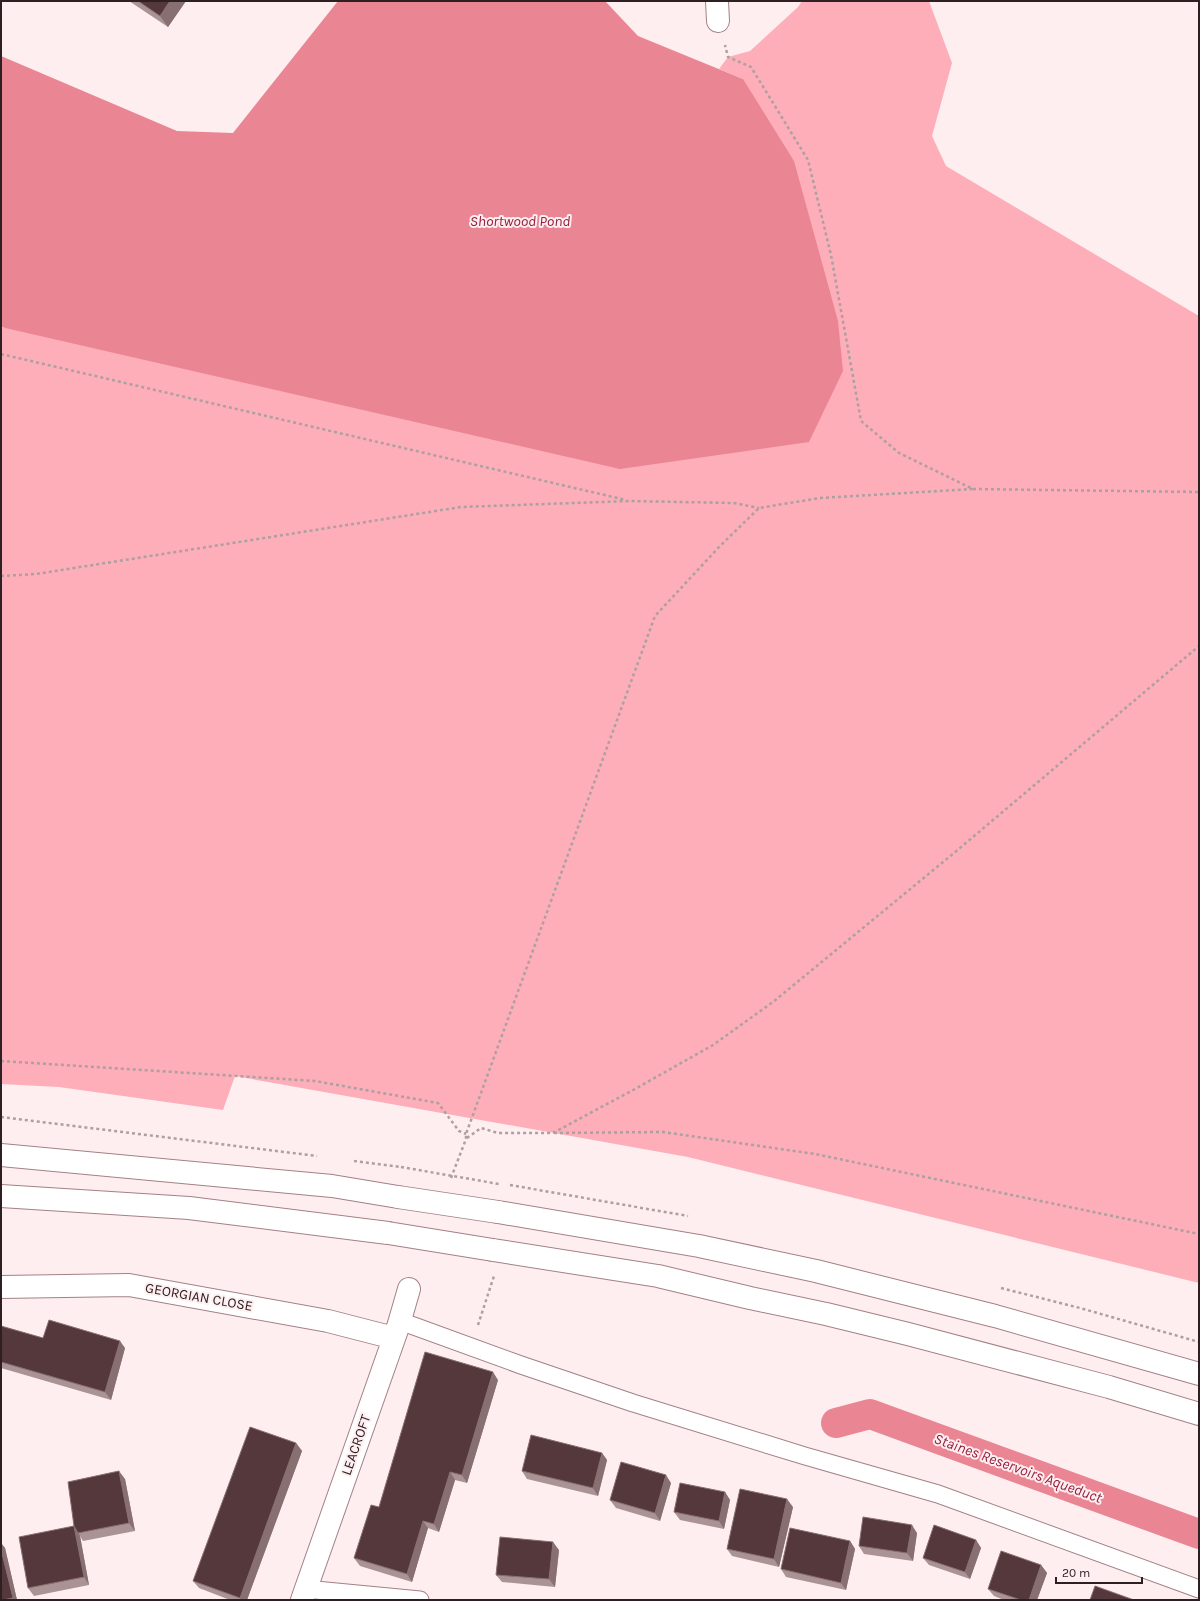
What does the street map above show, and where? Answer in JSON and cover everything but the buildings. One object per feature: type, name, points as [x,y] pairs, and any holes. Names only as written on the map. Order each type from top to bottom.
[{"type":"main road","points":[[1,1156],[332,1186],[699,1246],[816,1271],[995,1316],[1199,1374]]},
{"type":"main road","points":[[1,1196],[189,1208],[388,1234],[658,1276],[908,1334],[1109,1387],[1199,1414]]},
{"type":"main road","name":"GEORGIAN CLOSE","points":[[1,1287],[129,1285],[328,1321],[397,1329]]},
{"type":"main road","name":"LEACROFT","points":[[304,1594],[397,1329],[409,1289]]},
{"type":"lane","points":[[397,1329],[471,1347],[633,1403],[805,1456],[938,1494],[1199,1589]]},
{"type":"lane","points":[[304,1594],[420,1600]]},
{"type":"path","points":[[717,11],[728,57],[751,67],[808,160],[831,255],[861,421],[899,453],[972,489]]},
{"type":"path","points":[[1,354],[630,501]]},
{"type":"path","points":[[1,576],[36,574],[461,507],[630,501],[734,503],[759,508],[820,498],[972,489],[1199,492]]},
{"type":"path","points":[[759,508],[720,546],[656,616],[466,1134],[466,1139],[481,1128],[498,1133],[663,1132],[815,1154],[1199,1234]]},
{"type":"path","points":[[553,1133],[635,1089],[712,1045],[773,1002],[954,853],[1199,646]]},
{"type":"path","points":[[1,1061],[315,1081],[438,1103],[459,1131],[466,1134]]},
{"type":"path","points":[[1,1117],[324,1157]]},
{"type":"path","points":[[347,1160],[401,1167],[499,1184]]},
{"type":"path","points":[[471,1347],[498,1251]]},
{"type":"shaded area","points":[[802,1],[929,1],[952,63],[932,136],[946,166],[1199,316],[1199,1283],[688,1157],[235,1076],[223,1110],[59,1087],[1,1084],[1,327],[3,328],[743,79],[719,69],[728,57],[750,51],[798,7]]},
{"type":"water","name":"Shortwood Pond","points":[[338,1],[605,1],[638,36],[743,79],[794,161],[838,321],[843,371],[809,442],[620,469],[1,327],[1,56],[177,131],[233,133]]},
{"type":"waterway","name":"Staines Reservoirs Aqueduct","points":[[836,1423],[870,1414],[1199,1534]]}]
